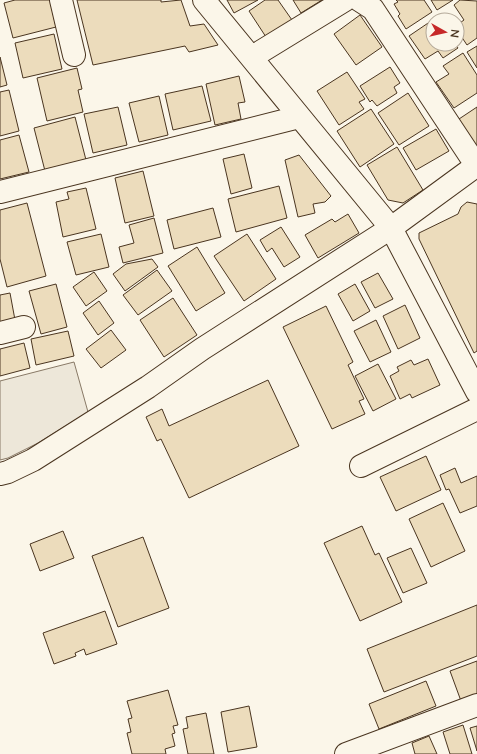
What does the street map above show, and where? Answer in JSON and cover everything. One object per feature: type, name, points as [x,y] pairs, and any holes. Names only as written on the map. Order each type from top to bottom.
[{"type":"street","points":[[61,0],[74,55]]},
{"type":"street","points":[[204,0],[391,228],[477,392]]},
{"type":"street","points":[[252,57],[345,0]]},
{"type":"street","points":[[0,474],[8,472],[33,460],[148,387],[202,349],[391,228],[477,165],[373,9],[359,0]]},
{"type":"street","points":[[0,192],[299,117]]},
{"type":"street","points":[[0,333],[24,327]]},
{"type":"street","points":[[361,466],[477,409]]},
{"type":"street","points":[[346,754],[477,706]]},
{"type":"shaded area","points":[[74,362],[88,412],[38,443],[8,458],[0,460],[0,381]]},
{"type":"building","points":[[15,0],[50,0],[56,27],[13,38],[4,3]]},
{"type":"building","points":[[77,0],[161,0],[161,2],[181,0],[190,26],[204,24],[218,45],[189,52],[185,46],[93,65]]},
{"type":"building","points":[[227,0],[258,0],[234,13]]},
{"type":"building","points":[[265,0],[278,0],[292,20],[266,37],[249,11]]},
{"type":"building","points":[[293,0],[322,0],[301,13]]},
{"type":"building","points":[[396,0],[424,0],[432,12],[425,12],[425,17],[406,29],[398,16],[400,14],[394,4],[398,2]]},
{"type":"building","points":[[431,0],[453,0],[437,10]]},
{"type":"building","points":[[460,0],[477,1],[477,38],[467,45],[465,42],[465,12],[459,12],[454,5]]},
{"type":"building","points":[[360,15],[382,47],[356,65],[334,34]]},
{"type":"building","points":[[425,25],[425,52],[436,52],[425,59],[409,36]]},
{"type":"building","points":[[54,34],[62,69],[23,78],[15,43]]},
{"type":"building","points":[[477,46],[477,68],[467,52]]},
{"type":"building","points":[[439,52],[452,52],[443,58]]},
{"type":"building","points":[[463,53],[477,75],[477,93],[454,108],[436,82],[449,74],[443,66]]},
{"type":"building","points":[[0,57],[7,85],[0,87]]},
{"type":"building","points":[[390,67],[400,83],[394,87],[397,93],[377,106],[372,100],[370,102],[360,86]]},
{"type":"building","points":[[77,68],[82,89],[78,90],[83,112],[47,121],[37,78]]},
{"type":"building","points":[[347,72],[365,99],[359,102],[364,109],[339,125],[317,91]]},
{"type":"building","points":[[239,76],[245,102],[238,103],[241,119],[215,125],[206,84]]},
{"type":"building","points":[[202,86],[211,121],[173,130],[165,94]]},
{"type":"building","points":[[9,90],[19,131],[0,136],[0,92]]},
{"type":"building","points":[[408,93],[429,126],[399,145],[378,113]]},
{"type":"building","points":[[159,96],[168,135],[139,142],[129,103]]},
{"type":"building","points":[[118,107],[127,145],[93,153],[84,114]]},
{"type":"building","points":[[477,107],[477,148],[456,121]]},
{"type":"building","points":[[371,109],[394,144],[360,167],[337,131]]},
{"type":"building","points":[[75,117],[86,160],[45,171],[34,128]]},
{"type":"building","points":[[436,129],[449,151],[416,170],[403,148]]},
{"type":"building","points":[[19,135],[29,172],[0,179],[0,140]]},
{"type":"building","points":[[397,147],[423,190],[403,203],[388,200],[367,165]]},
{"type":"building","points":[[244,154],[252,188],[231,194],[223,159]]},
{"type":"building","points":[[299,155],[331,196],[325,202],[313,204],[315,213],[298,217],[285,160]]},
{"type":"building","points":[[143,171],[154,216],[125,223],[115,178]]},
{"type":"building","points":[[279,186],[287,218],[236,232],[228,199]]},
{"type":"building","points":[[86,188],[96,229],[63,237],[56,202],[69,199],[67,192]]},
{"type":"building","points":[[467,202],[477,204],[477,351],[474,353],[419,239],[419,233],[458,214],[461,207]]},
{"type":"building","points":[[27,203],[46,276],[7,287],[0,259],[0,210]]},
{"type":"building","points":[[213,208],[221,237],[174,249],[167,220]]},
{"type":"building","points":[[348,214],[359,233],[318,258],[305,235],[332,219],[335,222]]},
{"type":"building","points":[[154,218],[163,253],[123,263],[119,247],[134,243],[129,225]]},
{"type":"building","points":[[281,227],[300,257],[284,267],[272,248],[267,252],[260,240]]},
{"type":"building","points":[[101,234],[109,267],[76,275],[67,242]]},
{"type":"building","points":[[247,234],[276,279],[244,301],[214,256]]},
{"type":"building","points":[[197,247],[225,293],[196,311],[168,266]]},
{"type":"building","points":[[152,259],[158,267],[125,291],[113,274],[126,264]]},
{"type":"building","points":[[157,270],[172,291],[138,315],[123,295]]},
{"type":"building","points":[[94,272],[107,291],[86,306],[73,287]]},
{"type":"building","points":[[378,273],[393,299],[375,308],[361,282]]},
{"type":"building","points":[[56,284],[67,327],[41,334],[29,291]]},
{"type":"building","points":[[355,284],[370,311],[353,321],[338,294]]},
{"type":"building","points":[[10,293],[15,320],[0,323],[0,295]]},
{"type":"building","points":[[173,298],[197,335],[164,357],[140,320]]},
{"type":"building","points":[[99,301],[114,323],[98,335],[83,313]]},
{"type":"building","points":[[405,305],[420,338],[398,349],[383,316]]},
{"type":"building","points":[[326,306],[353,362],[348,365],[364,399],[359,401],[365,414],[332,429],[283,327]]},
{"type":"building","points":[[376,320],[391,352],[370,362],[354,331]]},
{"type":"building","points":[[111,330],[126,350],[101,368],[86,349]]},
{"type":"building","points":[[68,331],[74,356],[36,365],[31,339]]},
{"type":"building","points":[[24,343],[30,368],[0,376],[0,349]]},
{"type":"building","points":[[428,359],[440,385],[412,398],[410,394],[400,399],[390,376],[399,371],[397,367],[411,360],[414,365]]},
{"type":"building","points":[[378,364],[396,399],[373,411],[355,376]]},
{"type":"building","points":[[268,380],[299,446],[189,498],[161,439],[157,441],[146,417],[162,409],[169,426]]},
{"type":"building","points":[[426,456],[441,490],[396,511],[380,477]]},
{"type":"building","points":[[455,468],[461,483],[477,476],[477,506],[460,513],[449,489],[446,490],[440,475]]},
{"type":"building","points":[[443,503],[465,551],[431,567],[409,519]]},
{"type":"building","points":[[362,526],[375,555],[379,553],[402,602],[360,621],[324,543]]},
{"type":"building","points":[[63,531],[74,558],[40,571],[30,544]]},
{"type":"building","points":[[143,537],[169,608],[118,627],[92,556]]},
{"type":"building","points":[[411,548],[427,583],[403,593],[387,558]]},
{"type":"building","points":[[477,605],[477,656],[384,692],[367,649]]},
{"type":"building","points":[[105,611],[117,644],[86,655],[84,649],[75,653],[76,656],[54,664],[43,633]]},
{"type":"building","points":[[477,661],[477,695],[461,701],[450,671]]},
{"type":"building","points":[[426,681],[436,706],[379,729],[369,704]]},
{"type":"building","points":[[168,690],[178,725],[173,726],[175,733],[172,734],[175,746],[165,749],[166,754],[132,754],[127,733],[131,732],[128,719],[132,718],[127,701]]},
{"type":"building","points":[[249,706],[257,747],[228,752],[221,712]]},
{"type":"building","points":[[206,713],[214,754],[188,754],[183,729],[188,728],[186,717]]},
{"type":"building","points":[[463,725],[472,754],[450,754],[443,732]]},
{"type":"building","points":[[477,726],[477,751],[470,728]]},
{"type":"building","points":[[429,736],[437,754],[415,754],[412,743]]}]
